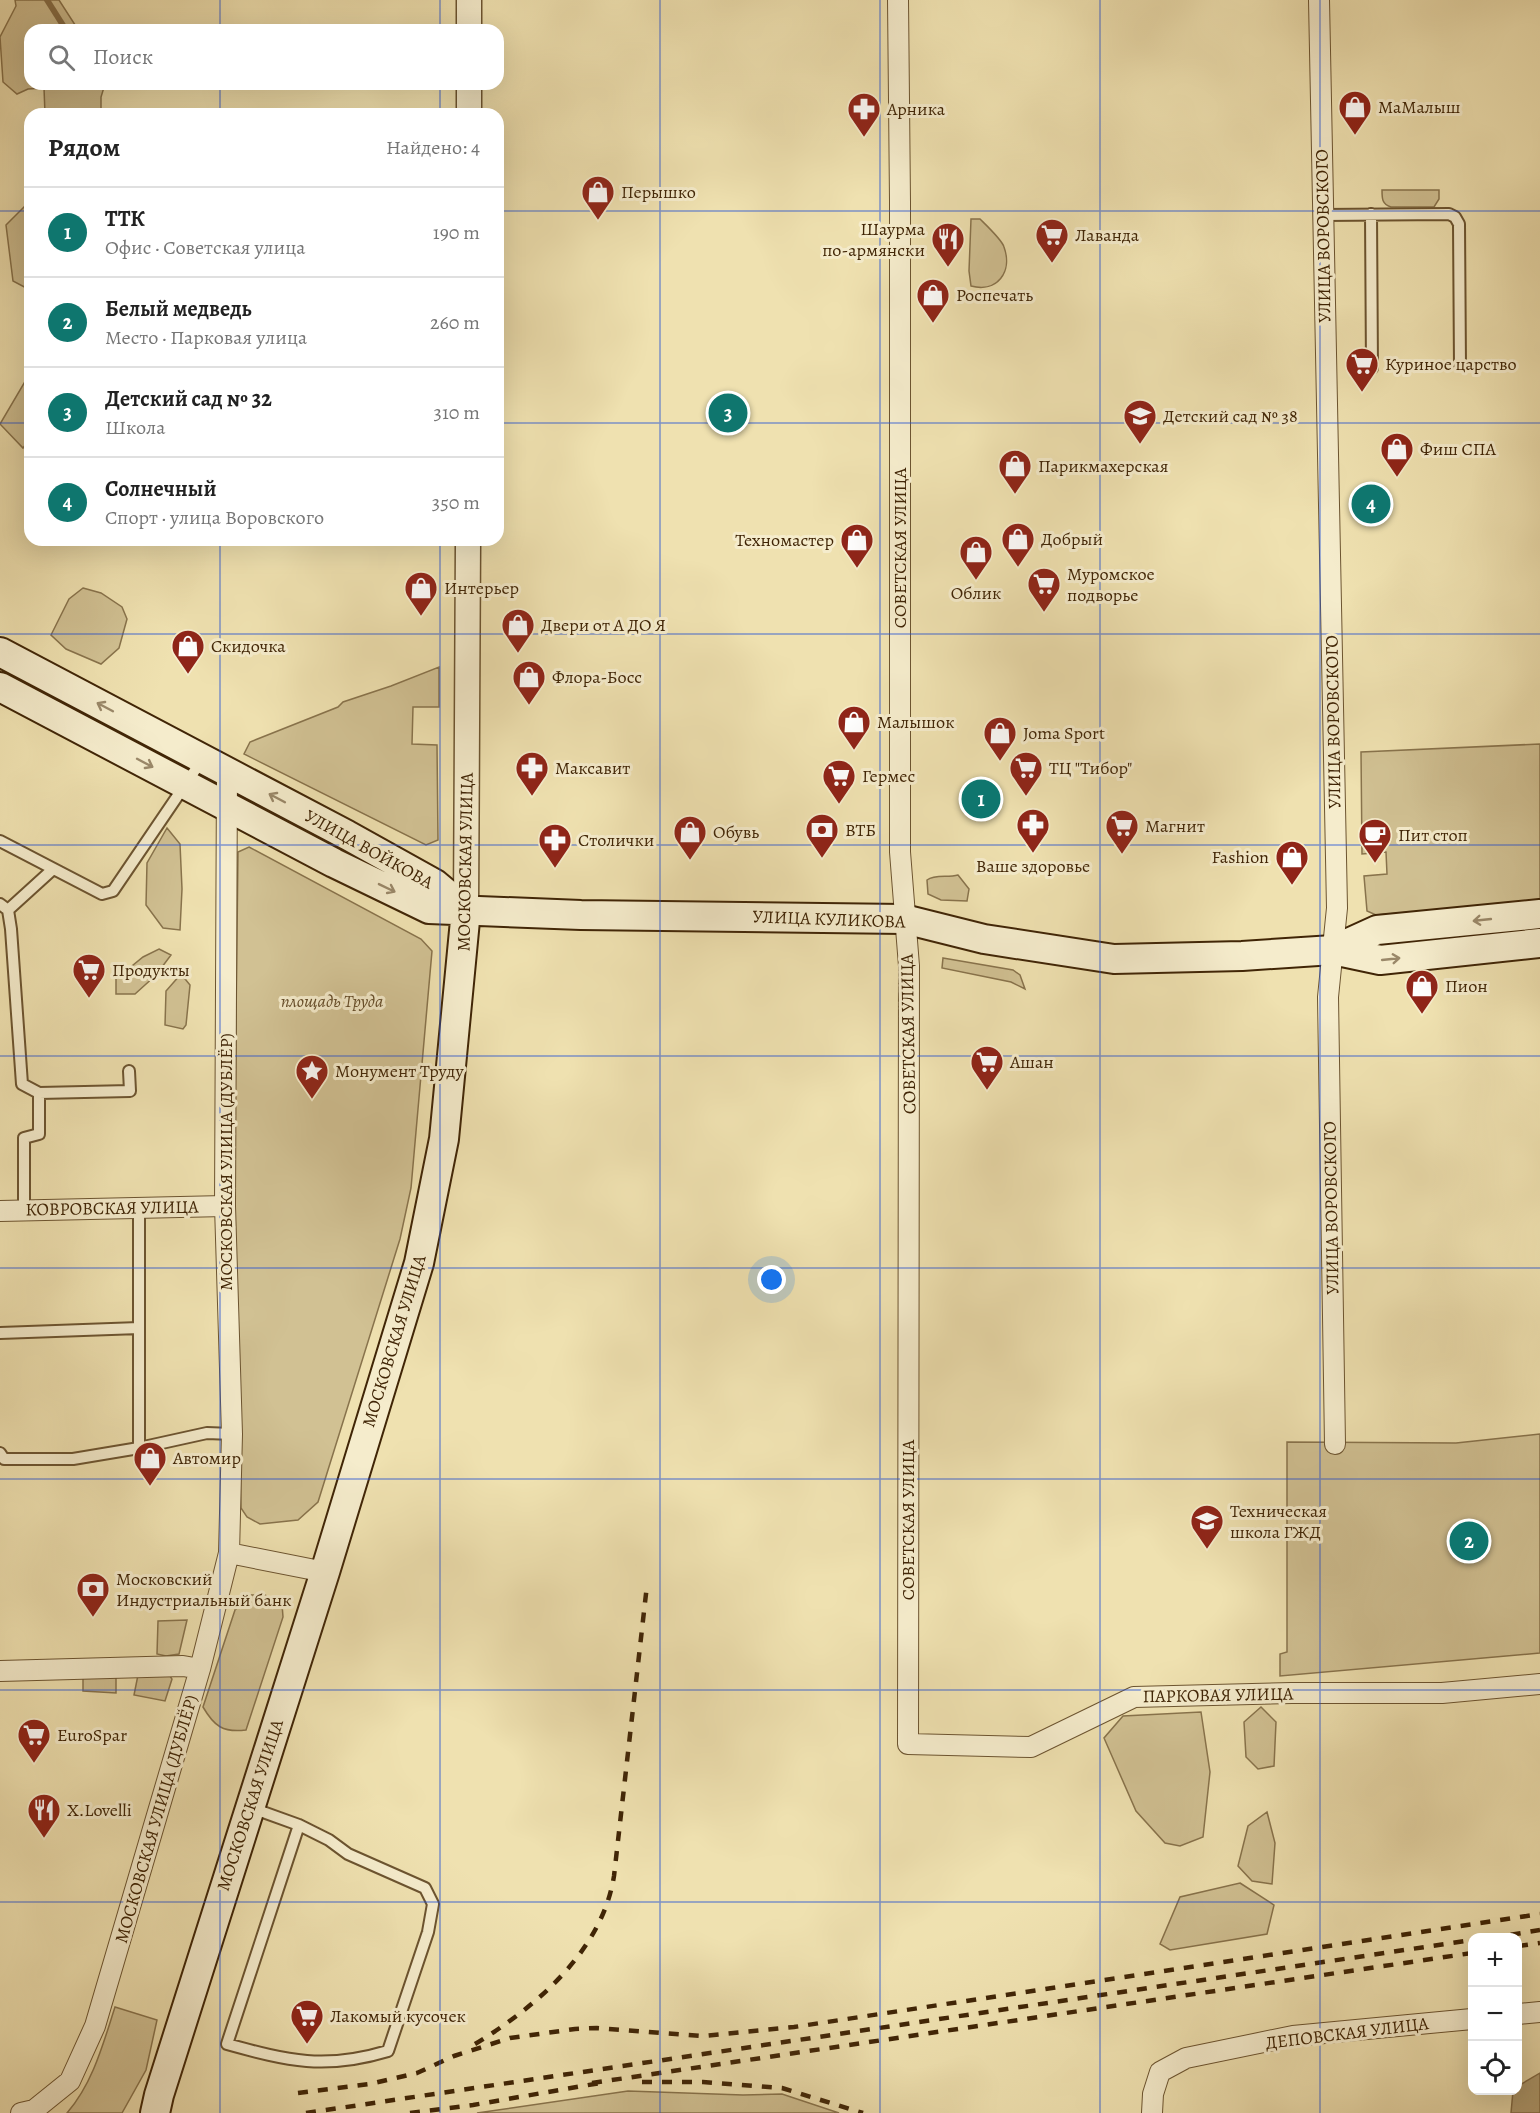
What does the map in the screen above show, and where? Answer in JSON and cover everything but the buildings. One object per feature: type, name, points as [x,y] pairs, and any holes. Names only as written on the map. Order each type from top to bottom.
[{"type":"main road","name":"УЛИЦА ВОЙКОВА","points":[[0,652],[435,884],[466,910]]},
{"type":"main road","name":"УЛИЦА ВОЙКОВА","points":[[0,687],[334,863],[429,909],[466,910]]},
{"type":"main road","name":"УЛИЦА КУЛИКОВА","points":[[466,910],[581,915],[904,919],[984,939],[1114,959],[1242,956],[1333,950],[1380,960],[1540,943]]},
{"type":"main road","name":"МОСКОВСКАЯ УЛИЦА","points":[[153,2107],[325,1572],[419,1263],[444,1139],[466,910]]},
{"type":"main road","name":"УЛИЦА КУЛИКОВА","points":[[1333,950],[1377,930],[1540,914]]},
{"type":"street","points":[[469,0],[469,24]]},
{"type":"street","name":"СОВЕТСКАЯ УЛИЦА","points":[[898,0],[900,852],[909,966],[908,1744]]},
{"type":"street","name":"УЛИЦА ВОРОВСКОГО","points":[[1319,0],[1337,896],[1328,997],[1335,1444]]},
{"type":"street","points":[[469,90],[469,108]]},
{"type":"street","name":"МОСКОВСКАЯ УЛИЦА","points":[[466,910],[468,546]]},
{"type":"street","name":"МОСКОВСКАЯ УЛИЦА (ДУБЛЁР)","points":[[21,2113],[34,2110],[70,2081],[95,2026],[200,1669],[230,1552],[232,1434],[225,1206],[227,806],[215,766]]},
{"type":"street","name":"КОВРОВСКАЯ УЛИЦА","points":[[0,1211],[225,1206]]},
{"type":"street","points":[[230,1552],[325,1572]]},
{"type":"street","points":[[0,1671],[183,1666],[200,1669]]},
{"type":"street","name":"ПАРКОВАЯ УЛИЦА","points":[[908,1744],[1031,1747],[1134,1697],[1292,1693],[1442,1693],[1540,1684]]},
{"type":"street","points":[[1522,2014],[1540,2012]]},
{"type":"street","name":"ДЕПОВСКАЯ УЛИЦА","points":[[1152,2113],[1153,2094],[1160,2072],[1186,2058],[1293,2036],[1468,2019]]},
{"type":"lane","points":[[1371,214],[1372,368]]},
{"type":"lane","points":[[1323,215],[1449,214],[1455,217],[1459,224],[1460,366]]},
{"type":"lane","points":[[0,841],[102,894],[113,891],[186,785],[215,766]]},
{"type":"lane","points":[[52,870],[4,907],[22,1084],[39,1093],[130,1091],[129,1071]]},
{"type":"lane","points":[[24,1210],[24,1138],[39,1134],[39,1093]]},
{"type":"lane","points":[[139,1208],[139,1448]]},
{"type":"lane","points":[[0,1333],[139,1328]]},
{"type":"lane","points":[[0,1453],[4,1459],[73,1459],[207,1433],[232,1434]]},
{"type":"lane","points":[[249,1807],[299,1825],[329,1840],[348,1854],[425,1888],[433,1904],[428,1932],[388,2051],[364,2058],[322,2063],[280,2059],[227,2044],[299,1825]]},
{"type":"green space","points":[[15,0],[59,0],[74,24],[24,24],[26,90],[17,94],[3,82],[0,37],[16,6]]},
{"type":"green space","points":[[44,90],[103,90],[101,108],[45,108]]},
{"type":"green space","points":[[1382,190],[1439,190],[1439,199],[1434,207],[1391,207],[1383,201]]},
{"type":"green space","points":[[24,207],[24,287],[13,281],[6,225]]},
{"type":"green space","points":[[971,219],[980,219],[1004,247],[1006,265],[1004,272],[1001,278],[988,286],[971,286],[969,271]]},
{"type":"green space","points":[[24,383],[23,448],[0,424]]},
{"type":"green space","points":[[83,588],[101,593],[122,607],[127,619],[119,648],[101,664],[66,649],[51,635],[69,599]]},
{"type":"green space","points":[[0,663],[182,762],[179,767],[0,675]]},
{"type":"green space","points":[[439,667],[439,707],[413,707],[412,744],[437,745],[438,840],[426,845],[244,754],[250,742],[338,707],[343,702]]},
{"type":"green space","points":[[1540,744],[1540,901],[1376,915],[1367,911],[1364,876],[1387,874],[1386,852],[1362,854],[1361,752]]},
{"type":"green space","points":[[167,828],[180,844],[182,889],[180,930],[163,928],[146,905],[147,863]]},
{"type":"green space","name":"площадь Труда","points":[[249,847],[421,939],[432,951],[411,1188],[400,1239],[318,1502],[298,1520],[260,1524],[247,1517],[241,1508],[234,1191],[238,852]]},
{"type":"green space","points":[[958,875],[969,889],[967,901],[941,900],[928,894],[927,880],[934,877]]},
{"type":"green space","points":[[159,949],[171,955],[156,975],[135,994],[116,994],[116,979],[143,957]]},
{"type":"green space","points":[[943,958],[1013,970],[1020,975],[1025,989],[1011,982],[942,968]]},
{"type":"green space","points":[[181,974],[190,985],[186,1025],[183,1029],[165,1025],[166,991]]},
{"type":"green space","points":[[1540,1434],[1540,1653],[1280,1676],[1280,1654],[1287,1652],[1287,1442],[1456,1443]]},
{"type":"green space","points":[[250,1595],[265,1595],[282,1604],[283,1617],[246,1730],[238,1731],[220,1727],[203,1707],[235,1610]]},
{"type":"green space","points":[[187,1620],[179,1654],[166,1656],[157,1654],[158,1621]]},
{"type":"green space","points":[[168,1673],[172,1679],[165,1701],[134,1695],[138,1675]]},
{"type":"green space","points":[[112,1675],[116,1678],[116,1693],[83,1691],[83,1677]]},
{"type":"green space","points":[[1261,1707],[1276,1722],[1274,1766],[1258,1769],[1246,1757],[1244,1722]]},
{"type":"green space","points":[[1201,1712],[1210,1772],[1203,1837],[1180,1846],[1165,1843],[1136,1811],[1104,1738],[1123,1716]]},
{"type":"green space","points":[[1267,1812],[1275,1843],[1272,1884],[1252,1881],[1238,1866],[1248,1826]]},
{"type":"green space","points":[[1240,1883],[1274,1905],[1267,1934],[1170,1950],[1160,1944],[1180,1897]]},
{"type":"green space","points":[[115,2007],[157,2020],[146,2070],[122,2113],[67,2113],[90,2076]]},
{"type":"green space","points":[[628,2091],[782,2094],[839,2113],[477,2113]]},
{"type":"shaded area","points":[[1540,2073],[1540,2113],[1511,2113],[1513,2095],[1522,2095],[1522,2084]]},
{"type":"waterway","points":[[47,0],[62,24]]},
{"type":"railway","points":[[475,2044],[521,2013],[563,1974],[596,1929],[607,1903],[614,1876],[647,1585]]},
{"type":"railway","points":[[298,2093],[370,2084],[417,2073],[454,2056],[510,2038],[597,2028],[703,2036],[794,2027],[1540,1914]]},
{"type":"railway","points":[[1522,1933],[1540,1930]]},
{"type":"railway","points":[[306,2113],[1468,1941]]},
{"type":"railway","points":[[1522,1945],[1540,1943]]},
{"type":"railway","points":[[592,2083],[1468,1954]]},
{"type":"railway","points":[[642,2082],[703,2082],[782,2088],[863,2113]]},
{"type":"railway","points":[[410,2113],[473,2105],[600,2083]]},
{"type":"place","name":"МаМалыш","points":[[1355,136]]},
{"type":"place","name":"Арника","points":[[864,138]]},
{"type":"place","name":"Перышко","points":[[598,221]]},
{"type":"place","name":"Лаванда","points":[[1052,264]]},
{"type":"place","name":"Шаурма по-армянски","points":[[948,268]]},
{"type":"place","name":"Роспечать","points":[[933,324]]},
{"type":"place","name":"Куриное царство","points":[[1362,393]]},
{"type":"place","name":"Детский сад № 32","points":[[728,413]]},
{"type":"place","name":"Детский сад № 38","points":[[1140,445]]},
{"type":"place","name":"Фиш СПА","points":[[1397,478]]},
{"type":"place","name":"Парикмахерская","points":[[1015,495]]},
{"type":"place","name":"Солнечный","points":[[1371,504]]},
{"type":"place","name":"Добрый","points":[[1018,568]]},
{"type":"place","name":"Техномастер","points":[[857,569]]},
{"type":"place","name":"Облик","points":[[976,581]]},
{"type":"place","name":"Муромское подворье","points":[[1044,613]]},
{"type":"place","name":"Интерьер","points":[[421,617]]},
{"type":"place","name":"Двери от А ДО Я","points":[[518,654]]},
{"type":"place","name":"Скидочка","points":[[188,675]]},
{"type":"place","name":"Флора-Босс","points":[[529,706]]},
{"type":"place","name":"Малышок","points":[[854,751]]},
{"type":"place","name":"Joma Sport","points":[[1000,762]]},
{"type":"place","name":"Максавит","points":[[532,797]]},
{"type":"place","name":"ТЦ \"Тибор\"","points":[[1026,797]]},
{"type":"place","name":"ТТК","points":[[981,799]]},
{"type":"place","name":"Гермес","points":[[839,805]]},
{"type":"place","name":"Ваше здоровье","points":[[1033,854]]},
{"type":"place","name":"Магнит","points":[[1122,855]]},
{"type":"place","name":"ВТБ","points":[[822,859]]},
{"type":"place","name":"Обувь","points":[[690,861]]},
{"type":"place","name":"Пит стоп","points":[[1375,864]]},
{"type":"place","name":"Столички","points":[[555,869]]},
{"type":"place","name":"Fashion","points":[[1292,886]]},
{"type":"place","name":"Продукты","points":[[89,999]]},
{"type":"place","name":"Пион","points":[[1422,1015]]},
{"type":"place","name":"Ашан","points":[[987,1091]]},
{"type":"place","name":"Монумент Труду","points":[[312,1100]]},
{"type":"place","name":"Автомир","points":[[150,1487]]},
{"type":"place","name":"Белый медведь","points":[[1469,1541]]},
{"type":"place","name":"Техническая школа ГЖД","points":[[1207,1550]]},
{"type":"place","name":"Московский Индустриальный банк","points":[[93,1618]]},
{"type":"place","name":"EuroSpar","points":[[34,1764]]},
{"type":"place","name":"X.Lovelli","points":[[44,1839]]},
{"type":"place","name":"Лакомый кусочек","points":[[307,2045]]}]
